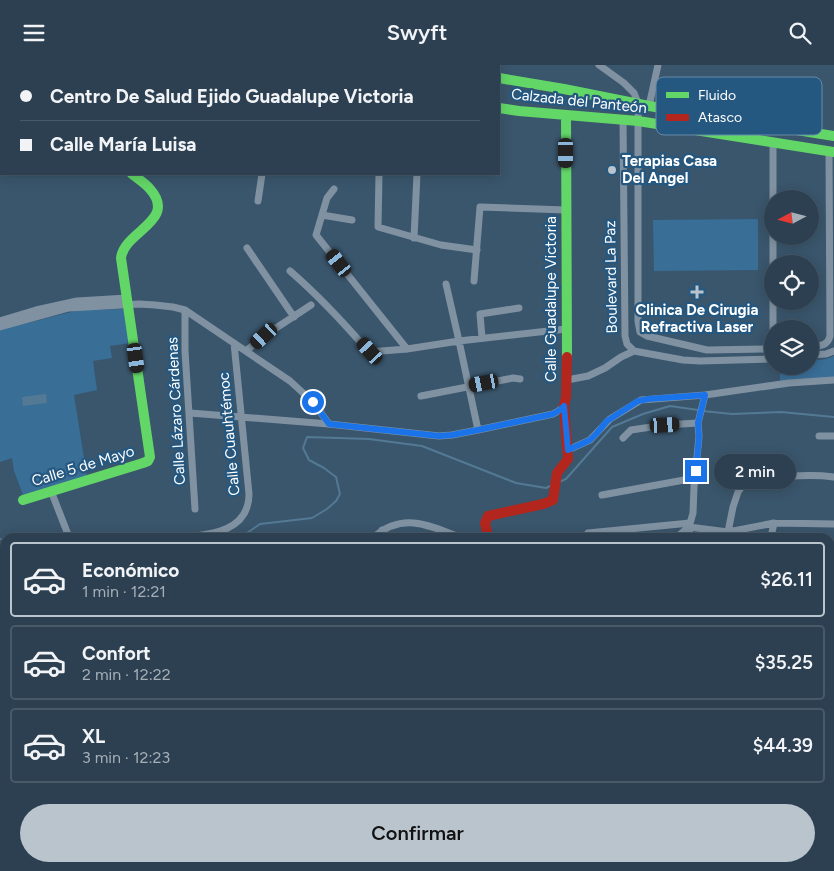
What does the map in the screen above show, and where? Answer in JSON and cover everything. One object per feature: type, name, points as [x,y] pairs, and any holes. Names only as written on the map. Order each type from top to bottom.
[{"type":"street","points":[[599,65],[624,83],[634,93],[638,103],[638,121]]},
{"type":"street","points":[[649,106],[658,65]]},
{"type":"street","points":[[500,78],[656,107]]},
{"type":"street","name":"Calzada del Panteón","points":[[500,108],[656,124]]},
{"type":"street","name":"Calle Guadalupe Victoria","points":[[566,115],[567,379],[564,406],[568,450]]},
{"type":"street","name":"Boulevard La Paz","points":[[623,119],[624,336],[627,344],[634,351],[683,360],[764,359]]},
{"type":"street","name":"Boulevard La Paz","points":[[638,121],[638,321],[640,332],[647,337],[707,350],[764,349]]},
{"type":"street","name":"Calzada del Panteón","points":[[728,135],[832,152]]},
{"type":"street","points":[[773,142],[773,190]]},
{"type":"street","points":[[819,345],[828,342],[830,336],[832,152]]},
{"type":"street","name":"Calle 5 de Mayo","points":[[24,499],[143,463],[149,459],[150,453],[121,260],[122,252],[135,235],[158,215],[159,209],[158,200],[150,188],[133,175]]},
{"type":"street","points":[[258,201],[262,175]]},
{"type":"street","points":[[379,175],[378,227],[441,245],[477,250]]},
{"type":"street","points":[[414,237],[417,175]]},
{"type":"street","points":[[334,189],[327,198],[316,235],[406,349]]},
{"type":"street","points":[[474,281],[480,207],[566,210]]},
{"type":"street","points":[[322,215],[352,220]]},
{"type":"street","points":[[247,248],[294,317]]},
{"type":"street","points":[[290,271],[341,319],[370,351],[406,349],[566,329]]},
{"type":"street","points":[[446,284],[478,430]]},
{"type":"street","points":[[0,321],[36,310],[77,301],[127,301],[173,307],[185,311],[290,381],[313,402],[329,424]]},
{"type":"street","points":[[0,327],[70,308],[127,301]]},
{"type":"street","points":[[246,351],[264,336],[311,305]]},
{"type":"street","points":[[482,339],[480,313],[519,308]]},
{"type":"street","name":"Calle Lázaro Cárdenas","points":[[185,311],[185,351],[195,509]]},
{"type":"street","name":"Calle Cuauhtémoc","points":[[215,533],[230,528],[238,521],[245,513],[249,500],[234,343]]},
{"type":"street","points":[[567,379],[588,376],[634,351]]},
{"type":"street","points":[[819,354],[834,351]]},
{"type":"street","points":[[421,396],[513,378],[520,379]]},
{"type":"street","points":[[487,533],[485,519],[488,516],[547,503],[552,500],[555,493],[557,472],[568,459],[568,450],[590,440],[607,421],[638,401],[705,395],[789,383],[834,380]]},
{"type":"street","points":[[690,533],[689,525],[693,513],[699,421],[705,395]]},
{"type":"street","points":[[190,413],[329,424],[432,435],[452,435],[553,414],[564,406]]},
{"type":"street","points":[[623,438],[631,431],[699,421]]},
{"type":"street","points":[[819,436],[834,436]]},
{"type":"street","points":[[728,533],[738,492],[745,482],[783,477],[819,475],[834,477]]},
{"type":"street","points":[[602,495],[695,478]]},
{"type":"street","points":[[51,491],[67,533]]},
{"type":"street","points":[[385,533],[391,526],[405,523],[430,526],[448,533]]},
{"type":"street","points":[[773,533],[774,523]]},
{"type":"street","points":[[618,533],[689,525],[728,533],[774,523],[834,524]]},
{"type":"street","points":[[681,533],[689,525]]},
{"type":"shaded area","points":[[758,219],[758,270],[654,271],[653,220]]},
{"type":"shaded area","points":[[126,309],[131,343],[110,346],[112,358],[93,361],[97,390],[74,395],[87,477],[23,495],[14,471],[12,458],[0,462],[0,330],[79,310]]},
{"type":"shaded area","points":[[834,356],[834,377],[780,382],[780,375],[819,375],[819,360]]},
{"type":"shaded area","points":[[46,394],[47,403],[23,406],[22,397]]},
{"type":"waterway","points":[[559,482],[566,479],[612,427],[643,414],[670,406],[698,410]]},
{"type":"waterway","points":[[703,411],[732,414],[781,412],[834,417]]},
{"type":"waterway","points":[[247,533],[260,524],[312,518],[336,501],[340,494],[336,477],[309,460],[303,448],[307,437],[369,439],[422,446],[516,483],[546,488],[552,485]]},
{"type":"traffic: fast","points":[[500,78],[656,107]]},
{"type":"traffic: fast","points":[[500,108],[656,124]]},
{"type":"traffic: fast","points":[[566,115],[567,357]]},
{"type":"traffic: fast","points":[[822,134],[834,136]]},
{"type":"traffic: fast","points":[[727,135],[834,152]]},
{"type":"traffic: fast","points":[[23,500],[143,463],[148,461],[150,457],[121,258],[124,249],[154,218],[158,209],[157,200],[150,189],[133,175]]},
{"type":"traffic: jam","points":[[487,533],[485,523],[488,516],[553,500],[557,473],[568,459],[564,406],[567,357]]},
{"type":"place","name":"Terapias Casa Del Angel","points":[[612,170]]},
{"type":"place","name":"Clinica De Cirugia Refractiva Laser","points":[[697,292]]},
{"type":"route","points":[[313,402],[329,424],[439,436],[553,414],[564,406],[568,450],[590,440],[607,421],[638,401],[705,395],[698,423],[699,437],[696,471]]}]
